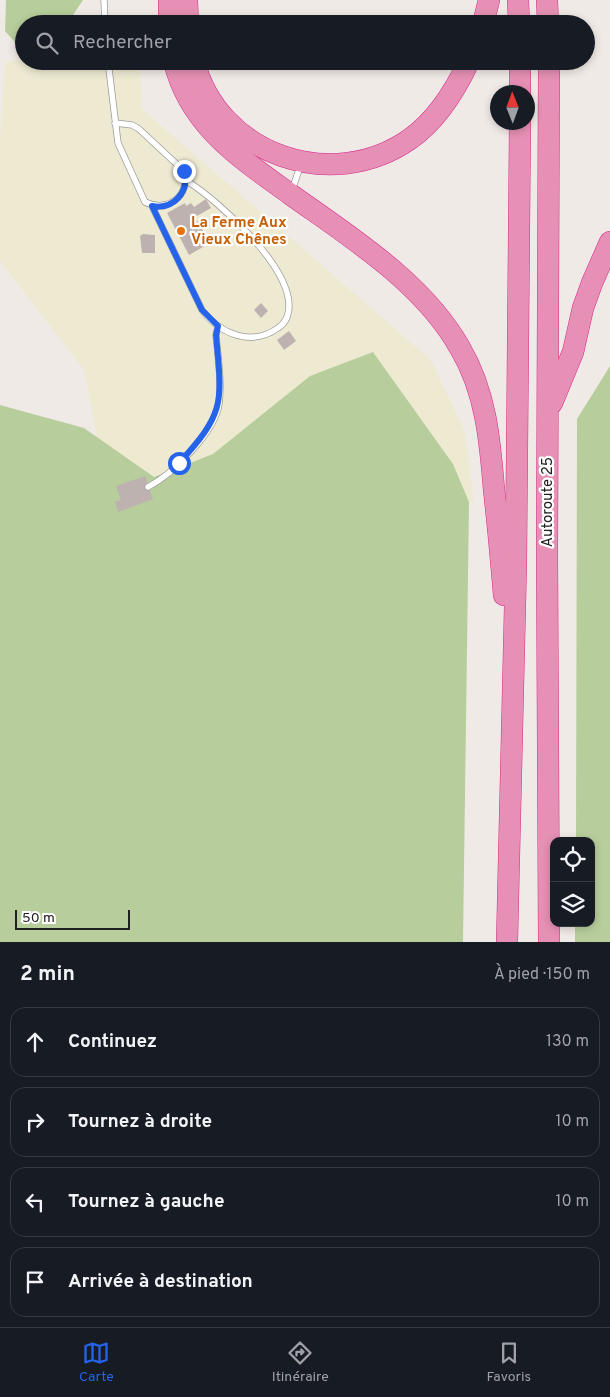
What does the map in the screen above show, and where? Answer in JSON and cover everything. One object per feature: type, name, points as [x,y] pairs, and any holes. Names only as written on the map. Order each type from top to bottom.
[{"type":"highway","points":[[169,0],[169,15]]},
{"type":"highway","points":[[187,0],[188,15]]},
{"type":"highway","points":[[485,15],[489,0]]},
{"type":"highway","points":[[518,0],[519,15]]},
{"type":"highway","points":[[548,0],[548,15]]},
{"type":"highway","points":[[177,70],[188,100],[212,133],[251,166],[374,256],[408,286],[444,324],[470,367],[482,401],[490,440],[513,692]]},
{"type":"highway","points":[[198,70],[208,96],[229,123],[241,133],[266,149],[301,162],[326,165],[349,164],[379,156],[400,146],[419,132],[438,113],[464,70]]},
{"type":"highway","points":[[520,70],[520,85]]},
{"type":"highway","name":"Autoroute 25","points":[[549,70],[549,942]]},
{"type":"highway","name":"Autoroute 25","points":[[507,942],[513,692],[520,130]]},
{"type":"highway","points":[[548,413],[573,352],[583,308],[610,242]]},
{"type":"lane","points":[[104,0],[105,15]]},
{"type":"lane","points":[[109,70],[118,144],[125,163],[145,202],[159,207],[170,204],[180,196],[187,180]]},
{"type":"lane","points":[[115,123],[132,125],[139,129],[173,159],[184,171],[187,180],[206,192],[252,237],[273,264],[288,293],[288,318],[282,326],[263,338],[241,337],[218,326],[202,310],[152,206]]},
{"type":"lane","points":[[290,194],[296,184],[301,162]]},
{"type":"lane","points":[[148,487],[157,482],[179,463],[206,431],[214,418],[220,392],[216,335],[218,326]]},
{"type":"shaded area","points":[[15,60],[15,70],[140,70],[142,109],[431,360],[465,432],[474,502],[185,496],[100,454],[84,370],[0,261],[0,138],[5,63]]},
{"type":"green space","points":[[6,0],[83,0],[73,15],[15,15],[15,42],[5,31]]},
{"type":"green space","points":[[373,352],[453,464],[469,502],[463,942],[0,942],[0,405],[84,428],[154,477],[213,454],[310,376]]},
{"type":"green space","points":[[610,366],[610,942],[575,942],[575,927],[595,927],[595,837],[576,837],[577,419]]},
{"type":"building","points":[[206,199],[211,208],[195,217],[210,243],[189,255],[167,213],[185,203],[186,206],[191,203],[194,207]]},
{"type":"building","points":[[143,234],[155,235],[155,253],[142,253],[140,236]]},
{"type":"building","points":[[261,303],[268,311],[261,318],[254,310]]},
{"type":"building","points":[[289,331],[296,341],[284,350],[277,340]]},
{"type":"building","points":[[145,476],[153,499],[118,512],[115,502],[121,500],[116,486]]},
{"type":"place","name":"La Ferme Aux Vieux Chênes","points":[[181,231]]},
{"type":"route","points":[[179,463],[206,431],[214,418],[219,406],[220,392],[216,335],[218,326],[209,320],[202,310],[152,206],[159,207],[170,204],[180,196],[185,189],[187,180],[184,171]]}]
